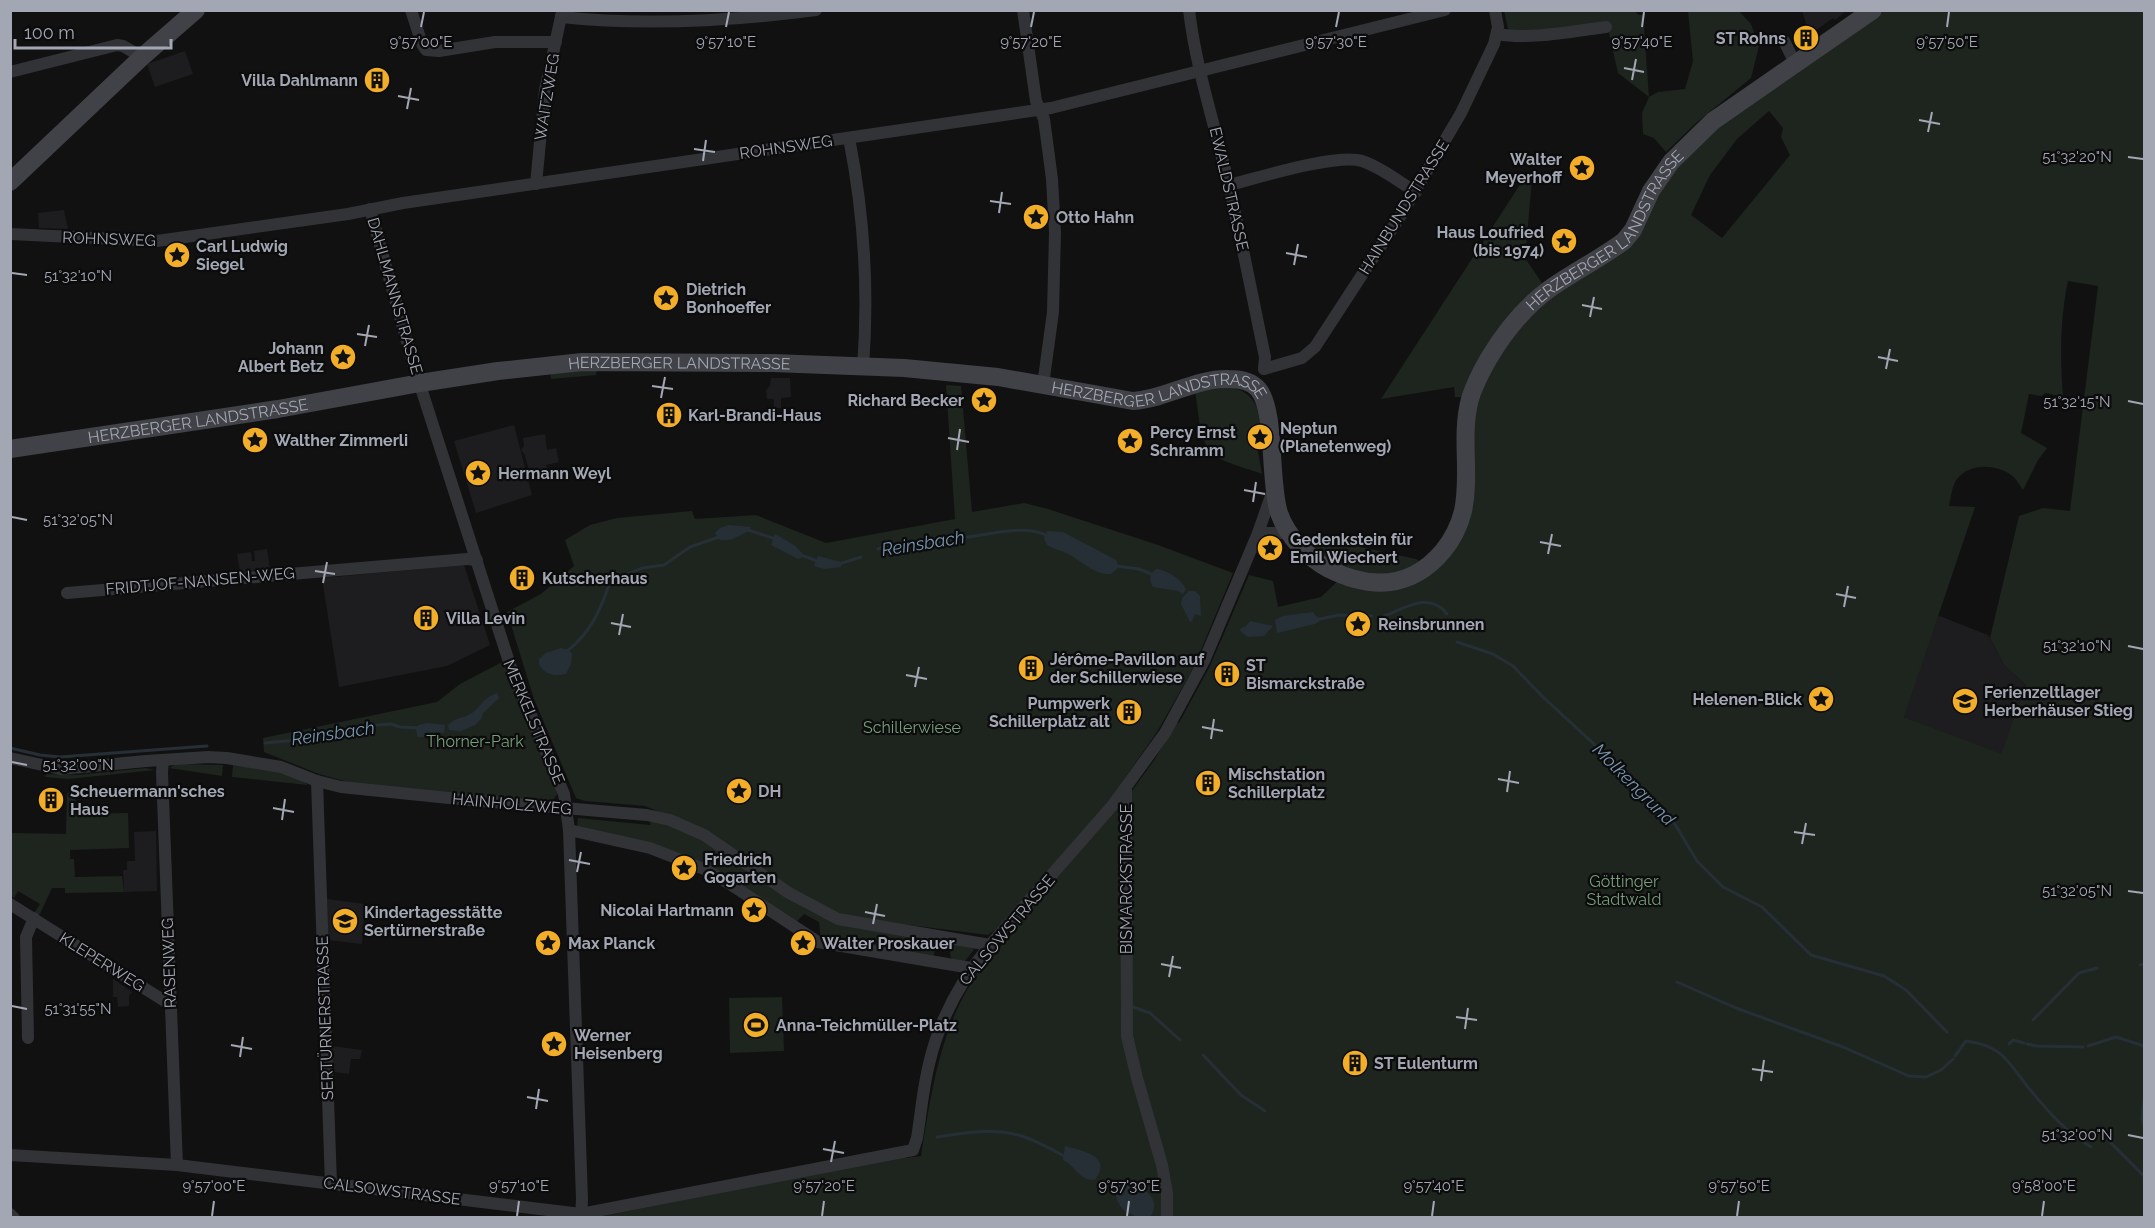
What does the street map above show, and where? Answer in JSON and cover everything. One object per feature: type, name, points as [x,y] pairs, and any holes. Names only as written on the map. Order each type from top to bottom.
[{"type":"street","points":[[10,182],[142,57],[196,10]]},
{"type":"street","points":[[411,10],[426,50],[439,51],[495,42],[556,42]]},
{"type":"street","points":[[562,14],[627,22],[771,16],[816,10]]},
{"type":"street","points":[[1023,10],[1036,101],[1044,119],[1052,179],[1055,233],[1053,312],[1043,385]]},
{"type":"street","name":"EWALDSTRASSE","points":[[1189,10],[1200,71],[1229,185],[1265,357],[1264,369]]},
{"type":"street","name":"ROHNSWEG","points":[[10,234],[157,241],[1040,110],[1445,10]]},
{"type":"street","name":"HAINBUNDSTRASSE","points":[[1264,369],[1302,358],[1315,347],[1416,192],[1461,113],[1497,34],[1495,10]]},
{"type":"street","name":"HERZBERGER LANDSTRASSE","points":[[10,449],[278,409],[420,383],[545,364],[582,362],[784,363],[952,372],[1133,401],[1154,399],[1210,381],[1228,378],[1253,384],[1259,390],[1265,406],[1271,445],[1274,489],[1279,513],[1288,533],[1314,560],[1329,569],[1361,580],[1398,582],[1410,578],[1435,560],[1455,536],[1463,511],[1467,472],[1465,426],[1470,398],[1490,358],[1508,330],[1529,306],[1547,291],[1624,241],[1633,230],[1652,192],[1671,162],[1713,121],[1873,10]]},
{"type":"street","name":"WAITZWEG","points":[[536,184],[545,90],[562,14]]},
{"type":"street","points":[[1497,34],[1507,36],[1548,34],[1606,27]]},
{"type":"street","points":[[1784,41],[1796,65]]},
{"type":"street","points":[[10,72],[117,45],[142,57]]},
{"type":"street","points":[[849,138],[864,230],[863,367]]},
{"type":"street","points":[[1229,185],[1325,162],[1351,159],[1370,165],[1416,192]]},
{"type":"street","name":"DAHLMANNSTRASSE","points":[[370,209],[420,383]]},
{"type":"street","points":[[1253,384],[1264,369]]},
{"type":"street","name":"MERKELSTRASSE","points":[[420,383],[510,665],[564,794],[567,809],[581,1216]]},
{"type":"street","name":"BISMARCKSTRASSE","points":[[1167,1218],[1167,1193],[1162,1165],[1127,1036],[1126,788],[1165,733],[1194,682],[1258,533],[1274,489]]},
{"type":"street","points":[[1258,533],[1288,533]]},
{"type":"street","name":"FRIDTJOF-NANSEN-WEG","points":[[67,593],[477,560]]},
{"type":"street","name":"HAINHOLZWEG","points":[[10,758],[61,769],[208,757],[281,767],[317,781],[352,788],[647,815],[679,824],[704,835],[789,893],[838,920],[990,945]]},
{"type":"street","name":"RASENWEG","points":[[163,760],[177,1166]]},
{"type":"street","name":"SERTÜRNERSTRASSE","points":[[317,781],[331,1184]]},
{"type":"street","name":"CALSOWSTRASSE","points":[[10,1155],[177,1166],[331,1184],[538,1214],[581,1216],[914,1149],[930,1057],[952,1002],[971,968],[1082,842],[1126,788]]},
{"type":"street","name":"HAINHOLZWEG","points":[[568,830],[650,848],[704,869],[818,942],[971,968]]},
{"type":"street","name":"KLEPERWEG","points":[[10,903],[171,1005]]},
{"type":"street","points":[[28,1038],[26,937],[34,918]]},
{"type":"street","points":[[10,1214],[14,1218]]},
{"type":"shaded area","points":[[1802,10],[1846,11],[1812,33]]},
{"type":"shaded area","points":[[185,51],[193,74],[155,87],[147,64]]},
{"type":"shaded area","points":[[64,210],[68,229],[39,228],[38,213]]},
{"type":"shaded area","points":[[771,378],[790,378],[791,397],[781,398],[781,408],[774,408],[774,399],[767,399],[766,390],[770,386]]},
{"type":"shaded area","points":[[514,425],[532,495],[476,513],[454,441]]},
{"type":"shaded area","points":[[545,434],[547,450],[556,448],[559,462],[546,465],[548,470],[530,475],[525,455],[521,450],[524,446],[523,438]]},
{"type":"shaded area","points":[[267,549],[270,569],[240,572],[237,554],[251,552],[252,561],[255,561],[254,551]]},
{"type":"shaded area","points":[[464,565],[490,645],[447,666],[339,687],[322,578]]},
{"type":"shaded area","name":"Ferienzeltlager Herberhäuser Stieg","points":[[1937,615],[1988,635],[2004,665],[2026,685],[2001,755],[1904,717]]},
{"type":"shaded area","points":[[156,831],[157,891],[124,892],[123,870],[127,870],[127,861],[135,861],[134,832]]},
{"type":"shaded area","name":"Kindertagesstätte Sertürnerstraße","points":[[327,899],[365,904],[362,944],[328,940]]},
{"type":"shaded area","points":[[113,979],[132,992],[129,996],[129,1006],[118,1007],[117,997],[113,997]]},
{"type":"shaded area","points":[[332,1046],[362,1050],[360,1059],[351,1059],[349,1074],[334,1072]]},
{"type":"green space","points":[[1633,10],[1643,15],[1649,97],[1618,73],[1607,24],[1510,32],[1504,11]]},
{"type":"green space","points":[[1688,11],[1739,11],[1751,24],[1759,46],[1751,78],[1696,123],[1666,152],[1654,138],[1643,134],[1642,113],[1649,97],[1658,92],[1685,89],[1693,61]]},
{"type":"green space","name":"Göttinger Stadtwald","points":[[1884,11],[2144,11],[2144,1217],[594,1218],[905,1156],[906,1158],[921,1156],[938,1065],[961,1000],[981,968],[1012,934],[1009,932],[1131,792],[1155,759],[1176,722],[1179,723],[1210,666],[1249,575],[1273,581],[1278,607],[1321,597],[1339,580],[1385,587],[1458,540],[1469,428],[1493,361],[1542,302],[1596,265],[1672,167],[1717,127]],"holes":[[[1769,111],[1783,128],[1781,137],[1790,155],[1722,238],[1691,215],[1710,175],[1737,139]],[[2068,281],[2098,286],[2070,511],[2043,508],[2019,516],[1990,638],[2004,665],[2026,685],[2001,754],[1904,717],[1975,507],[1949,506],[1955,482],[1969,470],[1991,467],[2011,475],[2023,490],[2038,460],[2047,448],[2021,433],[2029,394],[2041,396],[2046,393],[2063,397],[2061,339]]]},
{"type":"green space","points":[[1525,177],[1532,179],[1525,258],[1542,283],[1462,397],[1455,397],[1454,387],[1381,399]]},
{"type":"green space","points":[[597,369],[596,375],[551,379],[550,370]]},
{"type":"green space","name":"Schillerwiese","points":[[946,385],[961,386],[972,512],[1024,503],[1158,545],[1233,573],[1194,667],[1157,732],[1106,805],[996,929],[988,935],[846,917],[825,910],[706,832],[645,806],[585,801],[576,798],[534,699],[507,612],[541,594],[574,566],[565,540],[590,525],[617,518],[692,511],[695,519],[756,515],[826,543],[955,519]]},
{"type":"green space","points":[[1231,387],[1248,395],[1257,408],[1264,441],[1257,447],[1262,474],[1214,455],[1203,437],[1195,392]]},
{"type":"green space","points":[[1310,536],[1419,561],[1415,568],[1381,576],[1355,571],[1319,555],[1303,537]]},
{"type":"green space","name":"Thorner-Park","points":[[504,661],[558,793],[549,802],[351,783],[319,774],[264,752],[263,738],[437,702],[460,684]]},
{"type":"green space","points":[[177,764],[223,765],[222,776],[169,768]]},
{"type":"green space","points":[[233,765],[283,773],[308,785],[232,777]]},
{"type":"green space","points":[[145,768],[155,770],[68,779],[45,777],[46,774],[77,775]]},
{"type":"green space","points":[[75,792],[76,814],[128,813],[129,848],[70,850],[70,859],[74,859],[75,877],[122,876],[124,892],[65,893],[65,888],[52,888],[40,914],[35,912],[40,904],[18,891],[14,898],[11,896],[11,833],[66,834],[67,793]]},
{"type":"green space","points":[[578,818],[650,825],[651,820],[674,827],[695,836],[810,911],[840,923],[935,940],[933,958],[821,940],[819,922],[804,914],[795,923],[734,882],[577,828]]},
{"type":"green space","points":[[955,943],[970,946],[974,950],[964,962],[951,959],[950,952]]},
{"type":"green space","name":"Anna-Teichmüller-Platz","points":[[782,997],[784,1051],[730,1053],[729,998]]},
{"type":"water","points":[[729,525],[751,527],[749,531],[735,538],[720,540],[715,533],[720,528]]},
{"type":"water","points":[[1047,531],[1063,532],[1116,560],[1119,567],[1111,574],[1093,570],[1072,556],[1047,545],[1044,538]]},
{"type":"water","points":[[775,534],[794,545],[805,556],[798,559],[771,545]]},
{"type":"water","points":[[946,536],[962,537],[962,539],[925,547],[917,546],[917,540]]},
{"type":"water","points":[[818,556],[841,562],[841,567],[824,569],[814,566]]},
{"type":"water","points":[[1157,569],[1178,579],[1186,589],[1183,594],[1153,587],[1150,577]]},
{"type":"water","points":[[1189,591],[1195,591],[1200,596],[1201,616],[1195,614],[1190,622],[1181,604],[1182,598]]},
{"type":"water","points":[[1313,612],[1323,619],[1315,624],[1277,633],[1275,620],[1283,616]]},
{"type":"water","points":[[1250,621],[1273,626],[1264,636],[1248,637],[1240,631]]},
{"type":"water","points":[[561,648],[569,650],[572,654],[571,664],[566,674],[553,675],[544,670],[539,664],[539,659],[546,653]]},
{"type":"water","points":[[497,693],[499,698],[483,713],[475,725],[461,731],[449,730],[448,725],[467,716]]},
{"type":"water","points":[[427,723],[445,725],[444,733],[437,732],[432,737],[417,737],[416,727]]},
{"type":"water","points":[[1065,1146],[1087,1153],[1098,1160],[1100,1172],[1095,1180],[1085,1178],[1063,1160]]},
{"type":"water","points":[[1123,1183],[1143,1189],[1152,1198],[1154,1210],[1150,1217],[1130,1214],[1120,1206],[1117,1201],[1116,1187]]},
{"type":"waterway","name":"Reinsbach","points":[[748,530],[776,539]]},
{"type":"waterway","name":"Reinsbach","points":[[960,538],[1016,530],[1038,532],[1048,536]]},
{"type":"waterway","name":"Reinsbach","points":[[567,651],[582,637],[594,620],[610,582],[642,568],[664,565],[690,547],[719,537]]},
{"type":"waterway","name":"Reinsbach","points":[[878,549],[918,542]]},
{"type":"waterway","name":"Reinsbach","points":[[801,555],[817,561]]},
{"type":"waterway","name":"Reinsbach","points":[[839,564],[861,557]]},
{"type":"waterway","name":"Reinsbach","points":[[1117,566],[1139,569],[1154,575]]},
{"type":"waterway","name":"Reinsbach","points":[[1384,616],[1425,602],[1433,603],[1447,614]]},
{"type":"waterway","name":"Reinsbach","points":[[1320,619],[1339,615],[1372,616]]},
{"type":"waterway","name":"Molkengrund","points":[[1457,642],[1493,654],[1513,666],[1675,824],[1697,861],[1723,887],[1762,907],[1811,955],[1884,976],[1906,990],[1947,1032]]},
{"type":"waterway","name":"Reinsbach","points":[[265,743],[308,739],[365,726],[391,724],[418,728]]},
{"type":"waterway","name":"Reinsbach","points":[[10,748],[60,757],[207,746]]},
{"type":"waterway","points":[[2140,965],[2144,964]]},
{"type":"waterway","points":[[2033,1020],[2079,973],[2097,968]]},
{"type":"waterway","points":[[1677,982],[1736,1008],[1843,1047],[1909,1076],[1926,1077],[1941,1070],[1953,1059]]},
{"type":"waterway","points":[[1133,1007],[1150,1013],[1180,1040]]},
{"type":"waterway","name":"Molkengrund","points":[[2088,1046],[2116,1037],[2144,1046]]},
{"type":"waterway","name":"Molkengrund","points":[[2009,1044],[2013,1040],[2024,1043]]},
{"type":"waterway","points":[[1955,1056],[1966,1041],[1988,1046],[1996,1051],[2003,1056],[2056,1120],[2091,1147]]},
{"type":"waterway","name":"Molkengrund","points":[[2027,1044],[2083,1047]]},
{"type":"waterway","points":[[1203,1055],[1241,1095],[1265,1111]]},
{"type":"waterway","name":"Molkengrund","points":[[2144,1101],[2142,1118],[2144,1125]]},
{"type":"waterway","points":[[937,1137],[978,1132],[1008,1133],[1030,1139],[1066,1157]]},
{"type":"waterway","points":[[2109,1141],[2144,1176]]},
{"type":"place","name":"ST Rohns","points":[[1806,38]]},
{"type":"place","name":"Villa Dahlmann","points":[[377,80]]},
{"type":"place","name":"Walter Meyerhoff","points":[[1582,168]]},
{"type":"place","name":"Otto Hahn","points":[[1036,217]]},
{"type":"place","name":"Haus Loufried (bis 1974)","points":[[1564,241]]},
{"type":"place","name":"Carl Ludwig Siegel","points":[[177,255]]},
{"type":"place","name":"Dietrich Bonhoeffer","points":[[666,298]]},
{"type":"place","name":"Johann Albert Betz","points":[[343,357]]},
{"type":"place","name":"Richard Becker","points":[[984,400]]},
{"type":"place","name":"Karl-Brandi-Haus","points":[[669,415]]},
{"type":"place","name":"Neptun (Planetenweg)","points":[[1260,437]]},
{"type":"place","name":"Walther Zimmerli","points":[[255,440]]},
{"type":"place","name":"Percy Ernst Schramm","points":[[1130,441]]},
{"type":"place","name":"Hermann Weyl","points":[[478,473]]},
{"type":"place","name":"Gedenkstein für Emil Wiechert","points":[[1270,548]]},
{"type":"place","name":"Kutscherhaus","points":[[522,578]]},
{"type":"place","name":"Villa Levin","points":[[426,618]]},
{"type":"place","name":"Reinsbrunnen","points":[[1358,624]]},
{"type":"place","name":"Jérôme-Pavillon auf der Schillerwiese","points":[[1031,668]]},
{"type":"place","name":"ST Bismarckstraße","points":[[1227,674]]},
{"type":"place","name":"Helenen-Blick","points":[[1821,699]]},
{"type":"place","name":"Ferienzeltlager Herberhäuser Stieg","points":[[1965,701]]},
{"type":"place","name":"Pumpwerk Schillerplatz alt","points":[[1129,712]]},
{"type":"place","name":"Mischstation Schillerplatz","points":[[1208,783]]},
{"type":"place","name":"DH","points":[[739,791]]},
{"type":"place","name":"Scheuermann'sches Haus","points":[[51,800]]},
{"type":"place","name":"Friedrich Gogarten","points":[[684,868]]},
{"type":"place","name":"Nicolai Hartmann","points":[[754,910]]},
{"type":"place","name":"Kindertagesstätte Sertürnerstraße","points":[[345,921]]},
{"type":"place","name":"Max Planck","points":[[548,943]]},
{"type":"place","name":"Walter Proskauer","points":[[803,943]]},
{"type":"place","name":"Anna-Teichmüller-Platz","points":[[756,1025]]},
{"type":"place","name":"Werner Heisenberg","points":[[554,1044]]},
{"type":"place","name":"ST Eulenturm","points":[[1355,1063]]}]
